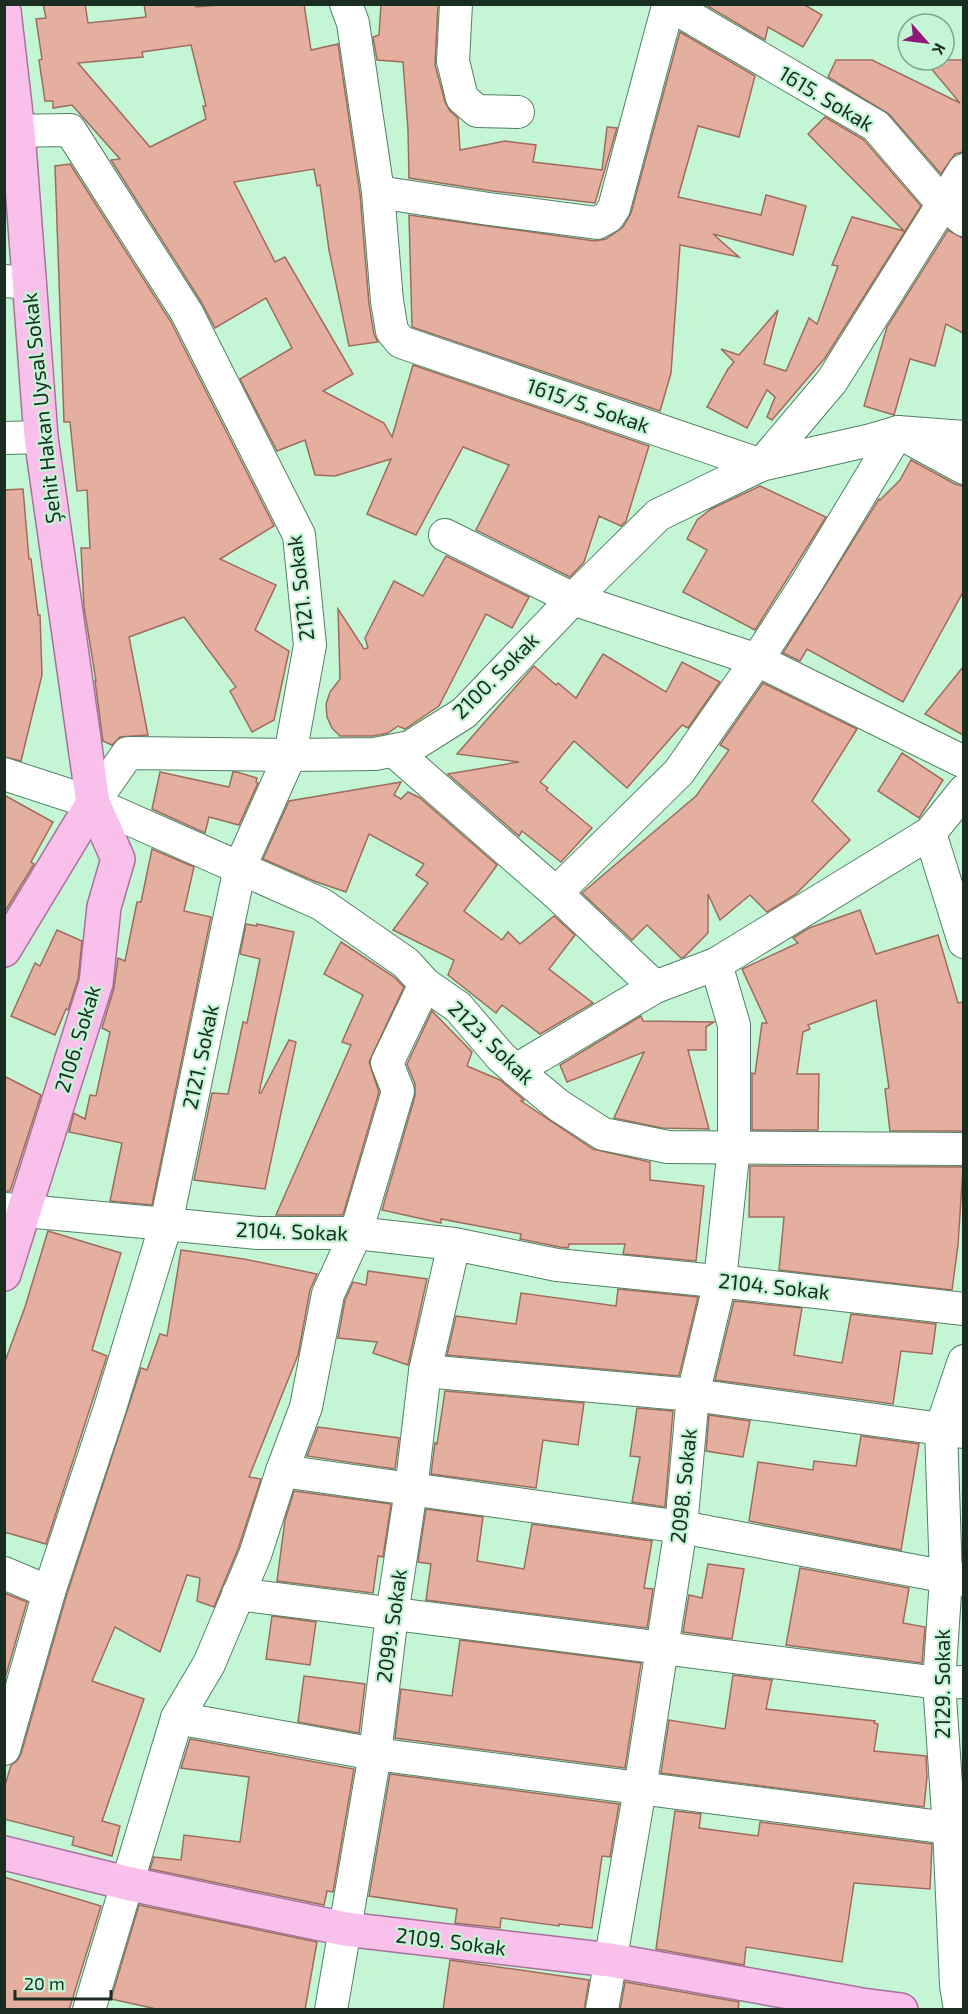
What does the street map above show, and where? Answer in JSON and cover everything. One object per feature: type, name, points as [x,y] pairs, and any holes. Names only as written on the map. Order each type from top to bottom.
[{"type":"main road","name":"Şehit Hakan Uysal Sokak","points":[[4,11],[17,282],[93,803]]},
{"type":"main road","points":[[4,950],[93,803]]},
{"type":"main road","name":"2106. Sokak","points":[[4,1274],[15,1211],[96,983],[104,906],[118,859],[93,803]]},
{"type":"main road","name":"2109. Sokak","points":[[4,1853],[126,1883],[345,1929],[610,1960],[861,2007],[901,2010]]},
{"type":"street","name":"1615/5. Sokak","points":[[346,4],[353,23],[378,192],[387,301],[392,331],[401,342],[761,465]]},
{"type":"street","points":[[456,4],[453,61],[462,98],[477,111],[518,112]]},
{"type":"street","points":[[378,192],[597,223],[608,217],[614,208],[668,5]]},
{"type":"street","name":"1615. Sokak","points":[[668,5],[876,126],[953,211]]},
{"type":"street","name":"2121. Sokak","points":[[11,132],[69,130],[187,313],[299,536],[310,645],[290,756],[240,867],[166,1224]]},
{"type":"street","points":[[761,465],[832,381],[900,274],[953,211],[963,171]]},
{"type":"street","points":[[556,893],[679,772],[808,582],[898,432],[963,468]]},
{"type":"street","name":"2100. Sokak","points":[[93,803],[128,753],[290,756],[375,754],[410,747],[464,713],[573,599],[658,515],[761,465],[898,432],[963,437]]},
{"type":"street","points":[[4,438],[41,437]]},
{"type":"street","points":[[445,535],[573,599],[757,660],[963,762]]},
{"type":"street","points":[[394,751],[556,893],[656,987]]},
{"type":"street","points":[[4,774],[93,803]]},
{"type":"street","points":[[516,1070],[656,987],[716,964],[930,833],[963,790]]},
{"type":"street","name":"2123. Sokak","points":[[93,803],[321,903],[406,963],[425,984],[458,1007],[501,1057],[558,1105],[603,1134],[668,1147],[963,1149]]},
{"type":"street","points":[[930,833],[963,942]]},
{"type":"street","name":"2098. Sokak","points":[[602,2010],[640,1789],[681,1527],[693,1395],[720,1281],[734,1146],[734,1024],[716,964]]},
{"type":"street","points":[[89,2010],[177,1718],[209,1664],[255,1555],[282,1471],[306,1407],[328,1294],[356,1233],[398,1091],[387,1063],[425,984]]},
{"type":"street","name":"2104. Sokak","points":[[15,1211],[258,1233],[356,1233],[454,1244],[557,1265],[963,1309]]},
{"type":"street","points":[[4,1749],[49,1592],[110,1408],[166,1224]]},
{"type":"street","name":"2099. Sokak","points":[[332,2010],[375,1754],[425,1371],[454,1244]]},
{"type":"street","name":"2129. Sokak","points":[[960,2010],[956,1985],[956,1829],[951,1682],[955,1579],[952,1430],[963,1361]]},
{"type":"street","points":[[425,1371],[693,1395],[952,1430]]},
{"type":"street","points":[[282,1471],[681,1527],[955,1579]]},
{"type":"street","points":[[4,1573],[49,1592]]},
{"type":"street","points":[[238,1594],[392,1615],[951,1682]]},
{"type":"street","points":[[177,1718],[375,1754],[956,1829]]},
{"type":"building","points":[[43,4],[85,4],[88,23],[146,17],[144,4],[195,4],[196,7],[229,4],[304,4],[311,50],[338,44],[360,194],[369,304],[374,334],[378,342],[349,346],[329,250],[320,185],[317,186],[314,169],[234,182],[275,262],[285,257],[353,374],[323,391],[384,423],[392,437],[413,365],[649,446],[626,521],[621,526],[599,516],[584,562],[570,577],[476,530],[509,465],[463,447],[416,535],[367,514],[391,459],[335,476],[315,475],[305,440],[277,451],[240,379],[292,348],[266,298],[215,328],[202,303],[111,160],[120,159],[72,105],[53,108],[53,101],[45,101],[36,19],[46,18]],"holes":[[[191,45],[206,106],[203,106],[206,119],[150,147],[78,63],[143,57],[142,52]]]},
{"type":"building","points":[[381,4],[438,4],[435,65],[445,102],[458,118],[460,150],[505,141],[536,145],[533,162],[602,170],[607,127],[617,128],[595,203],[492,191],[409,178],[403,62],[377,60],[373,37],[379,35]]},
{"type":"building","points":[[704,4],[803,4],[822,15],[803,47],[768,27],[765,40]]},
{"type":"building","points":[[680,32],[755,76],[739,137],[698,126],[678,197],[761,215],[766,195],[806,206],[793,255],[713,234],[739,257],[680,245],[671,373],[660,411],[412,327],[409,215],[595,241],[606,239],[623,227],[631,213]]},
{"type":"building","points":[[836,60],[872,60],[960,103],[934,72],[956,72],[956,60],[963,60],[963,152],[955,154],[941,174],[889,114],[828,77]]},
{"type":"building","points":[[825,117],[864,140],[921,206],[825,358],[772,420],[767,417],[775,397],[767,390],[747,428],[707,407],[734,362],[721,349],[739,355],[778,310],[764,364],[786,371],[809,318],[817,324],[838,266],[832,265],[852,217],[904,231],[808,134]]},
{"type":"building","points":[[70,164],[171,322],[274,526],[220,559],[276,585],[255,630],[289,651],[274,720],[252,732],[230,691],[236,687],[184,617],[129,637],[148,735],[120,737],[112,745],[103,741],[84,607],[81,548],[90,548],[87,490],[77,491],[70,422],[64,422],[55,166]]},
{"type":"building","points":[[948,230],[963,238],[963,333],[946,324],[935,366],[910,359],[894,415],[864,406],[887,327]]},
{"type":"building","points":[[911,460],[963,486],[963,592],[903,702],[807,649],[800,661],[783,653],[879,499],[900,480]]},
{"type":"building","points":[[760,486],[826,517],[755,630],[683,592],[707,550],[687,539],[697,520],[711,509]]},
{"type":"building","points":[[23,489],[29,559],[31,559],[38,615],[40,615],[42,675],[21,761],[4,757],[4,490]]},
{"type":"building","points":[[446,556],[529,597],[512,628],[486,614],[439,706],[405,729],[398,726],[388,733],[373,736],[340,736],[332,728],[327,717],[326,704],[330,692],[340,679],[338,609],[364,649],[368,648],[365,638],[394,581],[423,596]]},
{"type":"building","points":[[603,654],[666,692],[682,662],[720,682],[688,728],[682,725],[627,788],[574,741],[540,782],[548,788],[546,790],[592,828],[561,862],[522,831],[519,836],[448,774],[519,762],[457,754],[534,666],[576,698]]},
{"type":"building","points":[[963,667],[963,735],[925,714]]},
{"type":"building","points":[[763,683],[857,729],[812,801],[850,840],[796,894],[767,912],[750,895],[720,920],[708,894],[708,933],[684,957],[681,958],[647,925],[632,940],[582,893],[696,796],[729,750],[720,745]]},
{"type":"building","points":[[902,753],[943,780],[919,818],[878,791]]},
{"type":"building","points":[[160,772],[229,787],[233,772],[237,772],[257,778],[258,783],[239,825],[209,817],[205,833],[152,809]]},
{"type":"building","points":[[401,782],[394,795],[401,799],[408,792],[420,798],[497,865],[464,911],[502,940],[508,932],[520,944],[554,916],[575,935],[549,969],[593,1003],[540,1034],[502,1005],[496,1013],[448,975],[454,960],[393,930],[428,883],[416,875],[424,864],[369,834],[346,892],[263,859],[289,801]]},
{"type":"building","points":[[4,795],[53,822],[31,862],[34,864],[4,913]]},
{"type":"building","points":[[152,849],[194,867],[184,911],[211,917],[152,1205],[110,1201],[122,1143],[69,1132],[74,1113],[85,1119],[90,1095],[96,1096],[110,1032],[102,1028],[114,988],[118,958],[125,961],[137,902],[141,902]]},
{"type":"building","points":[[860,910],[876,954],[938,935],[958,1003],[963,1002],[963,1131],[890,1131],[885,1089],[889,1088],[876,1000],[808,1025],[810,1029],[803,1032],[797,1074],[819,1074],[818,1130],[752,1130],[752,1073],[755,1074],[762,1023],[767,1023],[742,969],[798,943],[793,938],[809,928]]},
{"type":"building","points":[[246,924],[257,926],[257,924],[294,932],[259,1093],[289,1040],[296,1042],[265,1189],[194,1180],[212,1093],[228,1094],[243,1022],[247,1023],[260,959],[240,954]]},
{"type":"building","points":[[57,930],[82,941],[78,979],[68,1010],[66,1009],[55,1035],[11,1016],[35,963],[40,966]]},
{"type":"building","points":[[341,942],[394,977],[404,987],[369,1062],[379,1092],[343,1215],[276,1215],[351,1045],[342,1042],[363,995],[324,974]]},
{"type":"building","points":[[432,1011],[472,1052],[467,1066],[500,1080],[524,1100],[521,1101],[593,1149],[650,1162],[650,1180],[704,1186],[696,1261],[623,1254],[625,1244],[569,1244],[568,1248],[560,1247],[520,1239],[521,1234],[441,1219],[441,1223],[382,1210],[415,1096],[415,1084],[407,1064]]},
{"type":"building","points":[[641,1016],[643,1021],[714,1022],[706,1027],[706,1050],[688,1050],[709,1129],[662,1128],[614,1118],[644,1052],[567,1082],[560,1065]]},
{"type":"building","points":[[4,1076],[41,1095],[10,1191],[4,1191]]},
{"type":"building","points":[[750,1166],[963,1167],[958,1245],[952,1290],[779,1270],[784,1217],[749,1217]]},
{"type":"building","points":[[48,1231],[121,1253],[92,1350],[107,1356],[46,1544],[4,1532],[4,1364],[25,1307]]},
{"type":"building","points":[[181,1250],[244,1259],[317,1274],[310,1290],[298,1355],[249,1477],[261,1479],[238,1549],[214,1607],[197,1601],[200,1578],[187,1575],[160,1652],[115,1627],[92,1681],[144,1699],[102,1821],[120,1826],[112,1856],[72,1845],[74,1837],[4,1819],[4,1789],[11,1765],[21,1754],[66,1597],[141,1368],[147,1370],[160,1334],[167,1336]]},
{"type":"building","points":[[368,1271],[427,1279],[408,1365],[373,1353],[377,1342],[338,1338],[345,1300],[353,1282],[366,1285]]},
{"type":"building","points":[[618,1289],[698,1297],[679,1376],[447,1355],[456,1316],[516,1324],[521,1293],[616,1306]]},
{"type":"building","points":[[734,1301],[802,1308],[794,1355],[842,1363],[851,1314],[936,1324],[932,1354],[901,1351],[893,1404],[715,1380]]},
{"type":"building","points":[[445,1391],[584,1403],[578,1445],[543,1440],[536,1488],[431,1474]]},
{"type":"building","points":[[637,1408],[673,1411],[665,1507],[632,1502],[640,1457],[630,1456]]},
{"type":"building","points":[[709,1415],[750,1421],[743,1457],[706,1451]]},
{"type":"building","points":[[318,1427],[399,1438],[395,1469],[307,1456]]},
{"type":"building","points":[[861,1436],[919,1444],[901,1550],[749,1521],[758,1462],[813,1470],[814,1461],[856,1466]]},
{"type":"building","points":[[294,1491],[391,1504],[383,1557],[378,1556],[373,1593],[277,1581],[285,1520]]},
{"type":"building","points":[[426,1509],[483,1517],[477,1561],[524,1569],[532,1524],[652,1541],[644,1588],[653,1589],[647,1628],[426,1600],[431,1564],[418,1562]]},
{"type":"building","points":[[708,1564],[744,1569],[732,1639],[683,1632],[689,1595],[702,1598]]},
{"type":"building","points":[[800,1568],[909,1588],[903,1623],[925,1627],[922,1663],[786,1645]]},
{"type":"building","points":[[4,1593],[27,1602],[4,1682]]},
{"type":"building","points":[[272,1616],[316,1622],[310,1665],[266,1659]]},
{"type":"building","points":[[460,1640],[641,1663],[625,1768],[395,1738],[401,1689],[452,1696]]},
{"type":"building","points":[[733,1675],[772,1680],[766,1709],[875,1721],[874,1723],[878,1724],[874,1751],[926,1756],[927,1777],[924,1807],[661,1773],[669,1720],[725,1729]]},
{"type":"building","points":[[304,1676],[365,1684],[359,1733],[298,1722]]},
{"type":"building","points":[[190,1739],[354,1769],[333,1892],[327,1891],[324,1905],[150,1869],[154,1857],[181,1860],[184,1835],[240,1842],[249,1777],[181,1768]]},
{"type":"building","points":[[390,1774],[619,1804],[610,1857],[602,1856],[592,1928],[501,1918],[500,1928],[455,1923],[457,1909],[369,1896]]},
{"type":"building","points":[[675,1811],[701,1814],[699,1828],[758,1836],[760,1822],[932,1844],[930,1889],[854,1883],[842,1962],[746,1947],[744,1965],[656,1949]]},
{"type":"building","points":[[4,1877],[101,1906],[69,2010],[4,2010]]},
{"type":"building","points":[[139,1905],[317,1942],[305,2010],[161,2010],[111,1999]]},
{"type":"building","points":[[450,1960],[589,1980],[584,2010],[443,2010]]},
{"type":"building","points":[[625,1982],[739,2002],[738,2010],[620,2010]]}]
